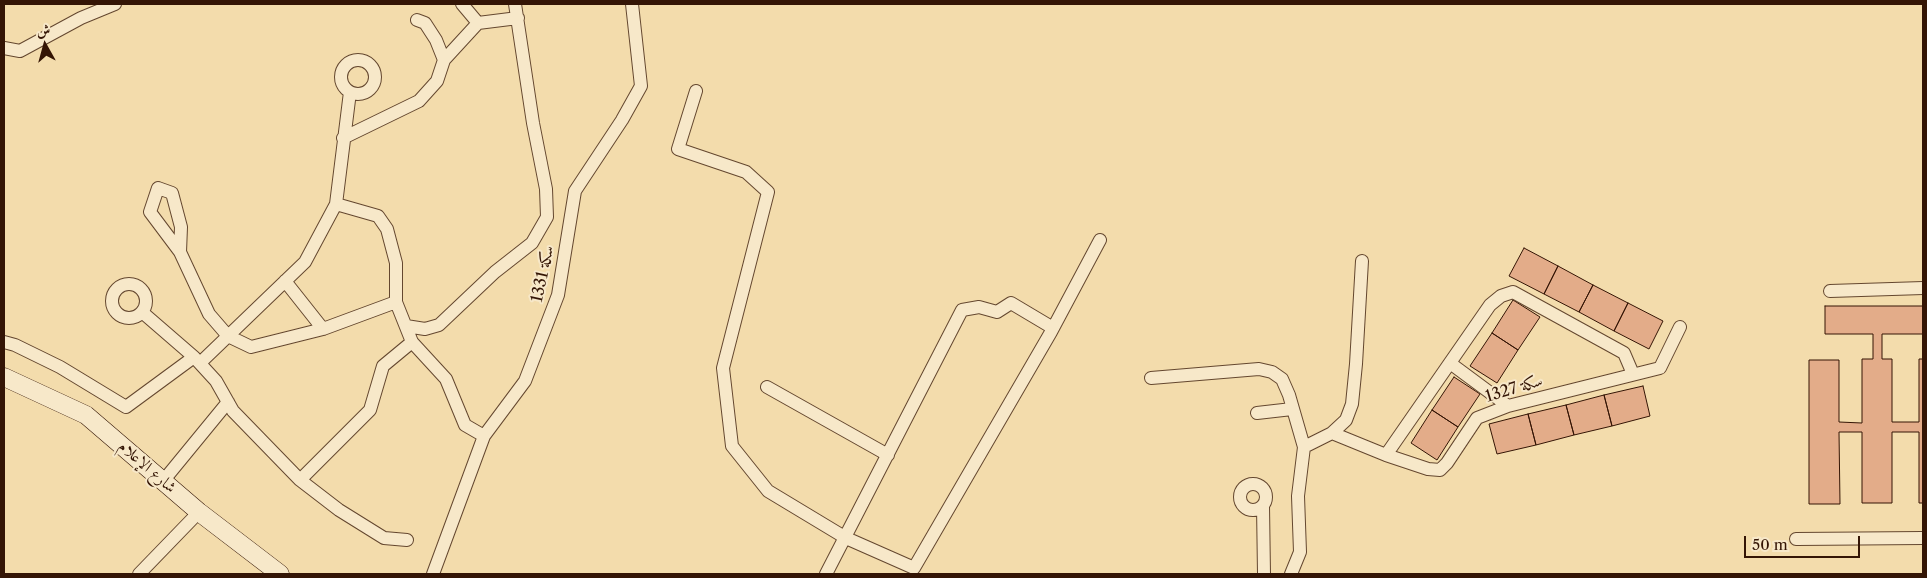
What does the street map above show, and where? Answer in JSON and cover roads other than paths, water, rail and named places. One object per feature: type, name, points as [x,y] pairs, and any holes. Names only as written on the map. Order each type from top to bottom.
[{"type":"main road","name":"شارع الإعلام","points":[[4,377],[86,415],[199,512],[280,574]]},
{"type":"street","points":[[4,48],[20,51],[81,18],[116,4]]},
{"type":"street","points":[[462,4],[478,23]]},
{"type":"street","points":[[406,326],[425,328],[439,326],[495,272],[532,243],[547,218],[546,189],[532,122],[516,4]]},
{"type":"street","name":"سكة 1331","points":[[433,574],[484,436],[525,381],[558,295],[575,191],[622,120],[641,86],[632,4]]},
{"type":"street","points":[[343,138],[419,101],[437,81],[444,60],[478,23],[518,18]]},
{"type":"street","points":[[417,20],[425,23],[436,40],[444,60]]},
{"type":"street","points":[[696,90],[678,149],[746,172],[768,192],[723,368],[732,446],[768,491],[846,538],[914,568],[1053,328],[1100,240]]},
{"type":"street","points":[[4,342],[15,345],[60,367],[126,407],[197,360],[228,336],[306,262],[336,204],[350,92]]},
{"type":"street","points":[[336,204],[378,216],[387,229],[396,263],[396,302],[412,342],[446,379],[466,425],[484,436]]},
{"type":"street","points":[[180,252],[209,314],[228,336],[252,347],[324,329],[396,302]]},
{"type":"street","points":[[1304,447],[1332,432],[1346,420],[1352,404],[1362,261]]},
{"type":"street","points":[[285,281],[324,329]]},
{"type":"street","points":[[1830,291],[1923,288]]},
{"type":"street","points":[[1386,455],[1490,305],[1501,296],[1513,292],[1624,353],[1633,374]]},
{"type":"street","points":[[826,574],[962,310],[979,307],[997,312],[1011,303],[1053,328]]},
{"type":"street","points":[[142,312],[197,360],[216,381],[233,411],[300,480],[339,510],[384,538],[407,540]]},
{"type":"street","name":"سكة 1327","points":[[1332,432],[1386,455],[1428,469],[1440,470],[1447,463],[1477,418],[1508,406],[1660,368],[1680,327]]},
{"type":"street","points":[[300,480],[370,410],[383,366],[412,342]]},
{"type":"street","points":[[1450,363],[1508,406]]},
{"type":"street","points":[[1151,378],[1259,369],[1272,372],[1282,379],[1289,395],[1304,447],[1298,496],[1300,552],[1291,574]]},
{"type":"street","points":[[767,387],[888,456]]},
{"type":"street","points":[[164,480],[228,402]]},
{"type":"street","points":[[1257,413],[1292,409]]},
{"type":"street","points":[[1263,506],[1264,574]]},
{"type":"street","points":[[139,574],[199,512]]},
{"type":"street","points":[[1796,539],[1923,538]]}]
